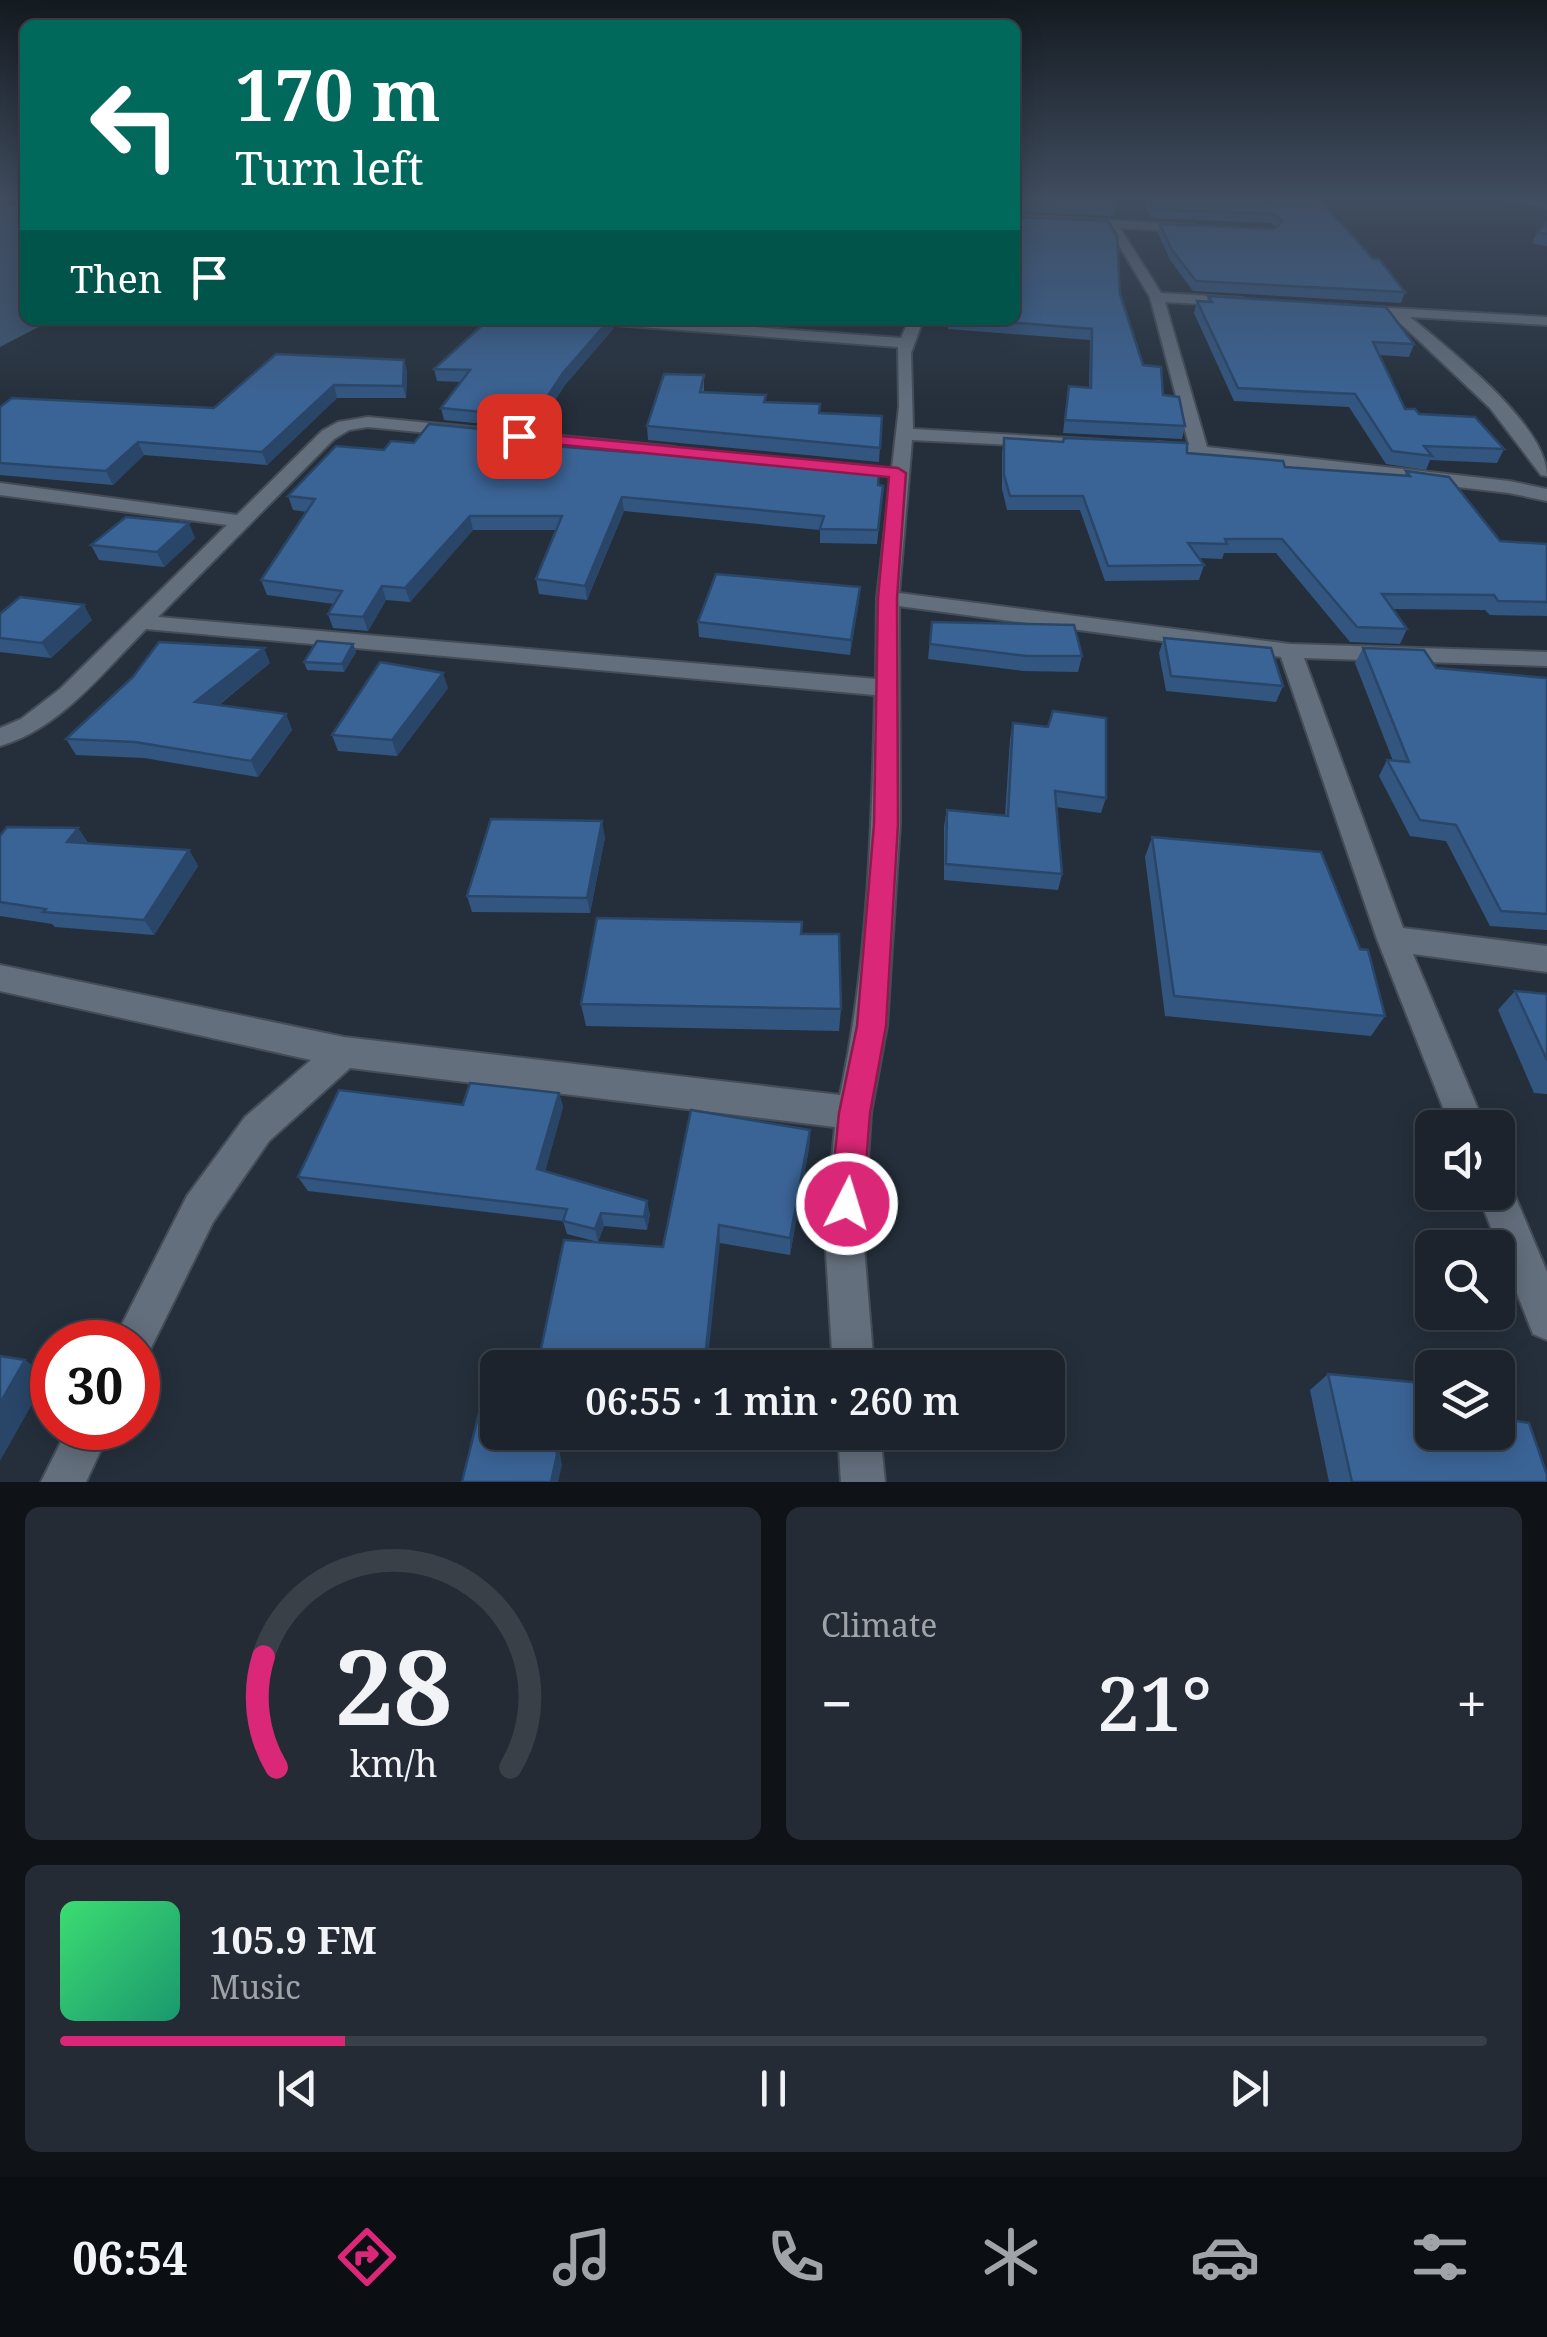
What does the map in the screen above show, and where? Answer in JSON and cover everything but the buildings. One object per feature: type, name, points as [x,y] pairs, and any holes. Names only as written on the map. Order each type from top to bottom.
[{"type":"street","points":[[1138,266],[1157,297],[1200,450]]},
{"type":"street","points":[[1157,297],[1256,303]]},
{"type":"street","points":[[1336,308],[1547,321]]},
{"type":"street","points":[[1395,312],[1464,368],[1514,421],[1547,470]]},
{"type":"street","points":[[731,325],[912,332],[903,353],[907,407],[888,472],[886,824],[871,1026],[854,1113],[844,1235],[853,1350]]},
{"type":"street","points":[[0,738],[30,725],[68,694],[328,435],[344,426],[368,422],[701,454]]},
{"type":"street","points":[[902,434],[1120,445]]},
{"type":"street","points":[[1140,446],[1200,450],[1547,495]]},
{"type":"street","points":[[0,488],[242,521]]},
{"type":"street","points":[[888,598],[1290,651],[1547,659]]},
{"type":"street","points":[[140,622],[887,688]]},
{"type":"street","points":[[1290,651],[1392,938],[1462,1110]]},
{"type":"street","points":[[1392,938],[1547,959]]},
{"type":"street","points":[[0,978],[344,1052],[854,1113]]},
{"type":"street","points":[[144,1320],[200,1209],[257,1129],[344,1052]]},
{"type":"street","points":[[1502,1210],[1547,1320]]},
{"type":"street","points":[[63,1482],[79,1450]]},
{"type":"street","points":[[861,1450],[863,1482]]},
{"type":"shaded area","points":[[0,266],[20,266],[20,325],[42,325],[0,347]]},
{"type":"route","points":[[519,436],[898,473],[888,598],[886,824],[871,1026],[854,1113],[847,1204]]}]
